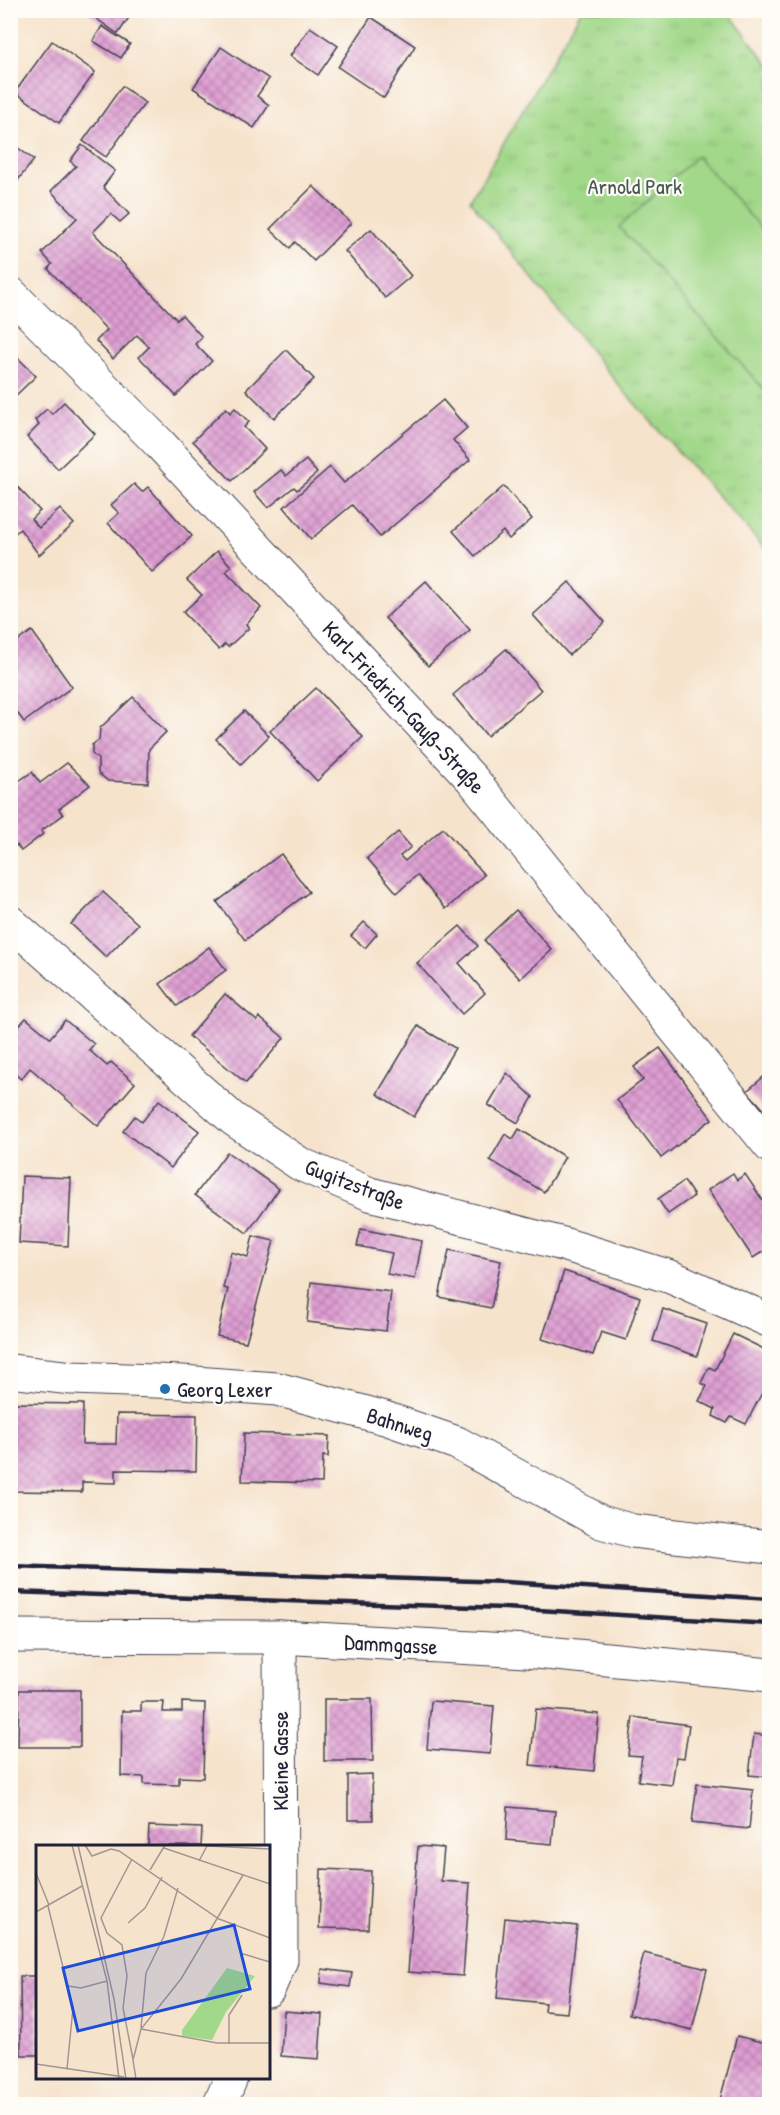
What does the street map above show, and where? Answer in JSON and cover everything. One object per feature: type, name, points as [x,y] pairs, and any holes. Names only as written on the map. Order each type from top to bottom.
[{"type":"street","name":"Karl-Friedrich-Gauß-Straße","points":[[10,293],[159,443],[472,780],[770,1146]]},
{"type":"street","name":"Gugitzstraße","points":[[10,922],[233,1119],[300,1164],[370,1194],[563,1244],[671,1277],[770,1321]]},
{"type":"street","name":"Bahnweg","points":[[10,1371],[72,1378],[182,1382],[277,1389],[385,1419],[457,1443],[601,1522],[633,1531],[770,1547]]},
{"type":"street","name":"Dammgasse","points":[[10,1635],[280,1637],[526,1651],[770,1675]]},
{"type":"street","name":"Kleine Gasse","points":[[270,1985],[281,1960],[280,1637]]},
{"type":"street","points":[[220,2104],[231,2079]]},
{"type":"green space","name":"Arnold Park","points":[[581,11],[727,11],[769,65],[769,553],[621,388],[470,201]]},
{"type":"green space","points":[[697,156],[769,237],[769,395],[619,227]]},
{"type":"building","points":[[84,10],[134,10],[118,34]]},
{"type":"building","points":[[371,17],[415,46],[384,98],[338,67]]},
{"type":"building","points":[[102,26],[130,44],[121,58],[93,41]]},
{"type":"building","points":[[310,27],[338,46],[318,75],[290,56]]},
{"type":"building","points":[[52,41],[95,72],[59,123],[15,92]]},
{"type":"building","points":[[221,47],[269,79],[257,96],[269,105],[254,128],[193,88]]},
{"type":"building","points":[[122,86],[145,103],[106,157],[83,141]]},
{"type":"building","points":[[10,142],[34,160],[10,190]]},
{"type":"building","points":[[82,145],[115,171],[103,187],[129,214],[120,222],[111,214],[93,232],[177,320],[182,315],[202,337],[195,344],[212,361],[176,396],[139,357],[149,347],[137,335],[113,359],[96,341],[107,330],[48,269],[52,264],[42,253],[77,218],[51,191],[76,166],[70,161]]},
{"type":"building","points":[[313,186],[351,223],[314,261],[295,242],[290,248],[270,229]]},
{"type":"building","points":[[371,229],[411,276],[385,298],[345,251]]},
{"type":"building","points":[[10,350],[36,376],[10,401]]},
{"type":"building","points":[[286,350],[314,379],[274,418],[246,390]]},
{"type":"building","points":[[443,400],[467,428],[453,440],[470,460],[380,537],[352,505],[311,539],[284,507],[330,467],[344,483]]},
{"type":"building","points":[[64,402],[95,434],[58,469],[27,437],[39,425],[35,420],[47,409],[52,414]]},
{"type":"building","points":[[226,408],[230,413],[235,408],[249,422],[244,427],[265,449],[232,481],[193,441]]},
{"type":"building","points":[[306,460],[317,473],[297,490],[294,487],[268,508],[254,492],[281,470],[286,476]]},
{"type":"building","points":[[10,479],[40,511],[31,519],[39,528],[60,509],[74,524],[39,555],[20,529],[13,535],[10,532]]},
{"type":"building","points":[[134,484],[142,492],[148,487],[192,536],[152,572],[108,523],[119,513],[111,505]]},
{"type":"building","points":[[504,486],[532,519],[509,539],[503,531],[475,556],[453,531]]},
{"type":"building","points":[[217,551],[231,566],[226,571],[261,608],[246,624],[249,628],[228,647],[225,644],[219,650],[183,612],[202,595],[187,580]]},
{"type":"building","points":[[426,581],[470,630],[428,666],[385,618]]},
{"type":"building","points":[[569,582],[605,622],[569,655],[533,615]]},
{"type":"building","points":[[32,631],[72,687],[24,722],[10,703],[13,693],[10,689],[10,646]]},
{"type":"building","points":[[506,649],[541,690],[487,736],[453,695]]},
{"type":"building","points":[[316,688],[363,737],[317,781],[270,731]]},
{"type":"building","points":[[133,697],[166,732],[149,749],[148,783],[108,781],[98,773],[98,759],[92,754],[92,745],[99,740],[100,728]]},
{"type":"building","points":[[244,711],[269,736],[241,764],[216,739]]},
{"type":"building","points":[[67,763],[90,785],[59,809],[63,815],[41,831],[43,834],[21,851],[17,845],[10,850],[10,787],[32,772],[40,783]]},
{"type":"building","points":[[443,828],[484,875],[446,909],[417,875],[397,893],[367,858],[398,832],[411,847],[400,856],[405,861]]},
{"type":"building","points":[[281,854],[309,892],[245,940],[217,902]]},
{"type":"building","points":[[103,892],[138,924],[106,957],[71,924]]},
{"type":"building","points":[[516,910],[552,950],[520,979],[484,940]]},
{"type":"building","points":[[364,922],[377,934],[365,948],[351,936]]},
{"type":"building","points":[[460,926],[478,946],[459,963],[485,993],[462,1014],[417,963]]},
{"type":"building","points":[[209,947],[226,970],[177,1006],[160,984]]},
{"type":"building","points":[[225,994],[257,1021],[259,1017],[284,1038],[246,1083],[189,1036]]},
{"type":"building","points":[[26,1018],[50,1038],[65,1020],[94,1044],[89,1050],[107,1066],[111,1062],[135,1083],[98,1126],[30,1068],[21,1079],[10,1070],[10,1036]]},
{"type":"building","points":[[418,1026],[455,1048],[414,1117],[377,1094]]},
{"type":"building","points":[[660,1048],[712,1119],[661,1158],[617,1100],[643,1080],[634,1067]]},
{"type":"building","points":[[507,1073],[533,1097],[518,1123],[488,1105]]},
{"type":"building","points":[[768,1073],[770,1075],[770,1116],[747,1091]]},
{"type":"building","points":[[159,1100],[199,1131],[171,1168],[123,1131],[135,1116],[142,1122]]},
{"type":"building","points":[[519,1129],[565,1157],[544,1192],[490,1160],[505,1134],[513,1139]]},
{"type":"building","points":[[227,1152],[279,1189],[247,1233],[195,1195]]},
{"type":"building","points":[[733,1173],[737,1180],[745,1174],[770,1211],[770,1247],[753,1258],[708,1190]]},
{"type":"building","points":[[22,1176],[71,1178],[68,1246],[19,1243]]},
{"type":"building","points":[[684,1181],[694,1196],[668,1214],[658,1199]]},
{"type":"building","points":[[361,1229],[422,1241],[415,1279],[387,1274],[392,1253],[357,1246]]},
{"type":"building","points":[[253,1236],[274,1241],[246,1342],[217,1336],[228,1289],[223,1288],[231,1252],[248,1257]]},
{"type":"building","points":[[449,1250],[501,1261],[491,1308],[439,1297]]},
{"type":"building","points":[[564,1271],[640,1297],[626,1340],[601,1332],[593,1355],[542,1339]]},
{"type":"building","points":[[311,1282],[391,1292],[386,1331],[307,1322]]},
{"type":"building","points":[[663,1309],[707,1324],[697,1356],[653,1341]]},
{"type":"building","points":[[733,1334],[770,1352],[770,1377],[746,1424],[731,1417],[727,1423],[713,1416],[715,1409],[699,1401],[707,1386],[701,1383],[709,1367],[715,1370]]},
{"type":"building","points":[[10,1403],[83,1404],[82,1444],[116,1444],[117,1414],[197,1415],[196,1471],[116,1470],[116,1483],[82,1482],[82,1492],[10,1491]]},
{"type":"building","points":[[244,1433],[329,1436],[328,1457],[323,1456],[322,1483],[242,1481]]},
{"type":"building","points":[[19,1690],[80,1690],[80,1747],[18,1747]]},
{"type":"building","points":[[324,1699],[372,1699],[373,1761],[324,1761]]},
{"type":"building","points":[[431,1701],[494,1706],[490,1754],[427,1749]]},
{"type":"building","points":[[141,1702],[164,1702],[163,1712],[182,1712],[182,1702],[205,1703],[203,1778],[179,1777],[179,1785],[144,1784],[144,1777],[121,1776],[122,1711],[141,1711]]},
{"type":"building","points":[[536,1709],[599,1714],[594,1771],[530,1765]]},
{"type":"building","points":[[633,1717],[689,1725],[684,1758],[676,1757],[672,1785],[638,1781],[642,1756],[628,1755]]},
{"type":"building","points":[[754,1734],[770,1736],[770,1777],[749,1775]]},
{"type":"building","points":[[372,1774],[373,1820],[348,1820],[348,1775]]},
{"type":"building","points":[[697,1784],[753,1790],[749,1829],[692,1823]]},
{"type":"building","points":[[508,1807],[555,1811],[552,1844],[506,1840]]},
{"type":"building","points":[[149,1826],[202,1828],[201,1845],[148,1845]]},
{"type":"building","points":[[418,1846],[444,1848],[441,1881],[470,1883],[463,1976],[408,1972]]},
{"type":"building","points":[[321,1869],[371,1871],[368,1929],[319,1928]]},
{"type":"building","points":[[505,1918],[577,1926],[567,2013],[544,2011],[545,2003],[497,1998]]},
{"type":"building","points":[[644,1953],[707,1969],[692,2030],[629,2014]]},
{"type":"building","points":[[322,1969],[352,1973],[350,1987],[321,1983]]},
{"type":"building","points":[[20,1976],[36,1976],[36,2055],[21,2055]]},
{"type":"building","points":[[284,2011],[322,2014],[319,2059],[281,2056]]},
{"type":"building","points":[[737,2036],[770,2044],[770,2104],[738,2104],[720,2100]]},
{"type":"railway","points":[[10,1566],[507,1582],[770,1599]]},
{"type":"railway","points":[[10,1592],[505,1608],[770,1624]]},
{"type":"place","name":"Georg Lexer","points":[[165,1389]]}]
